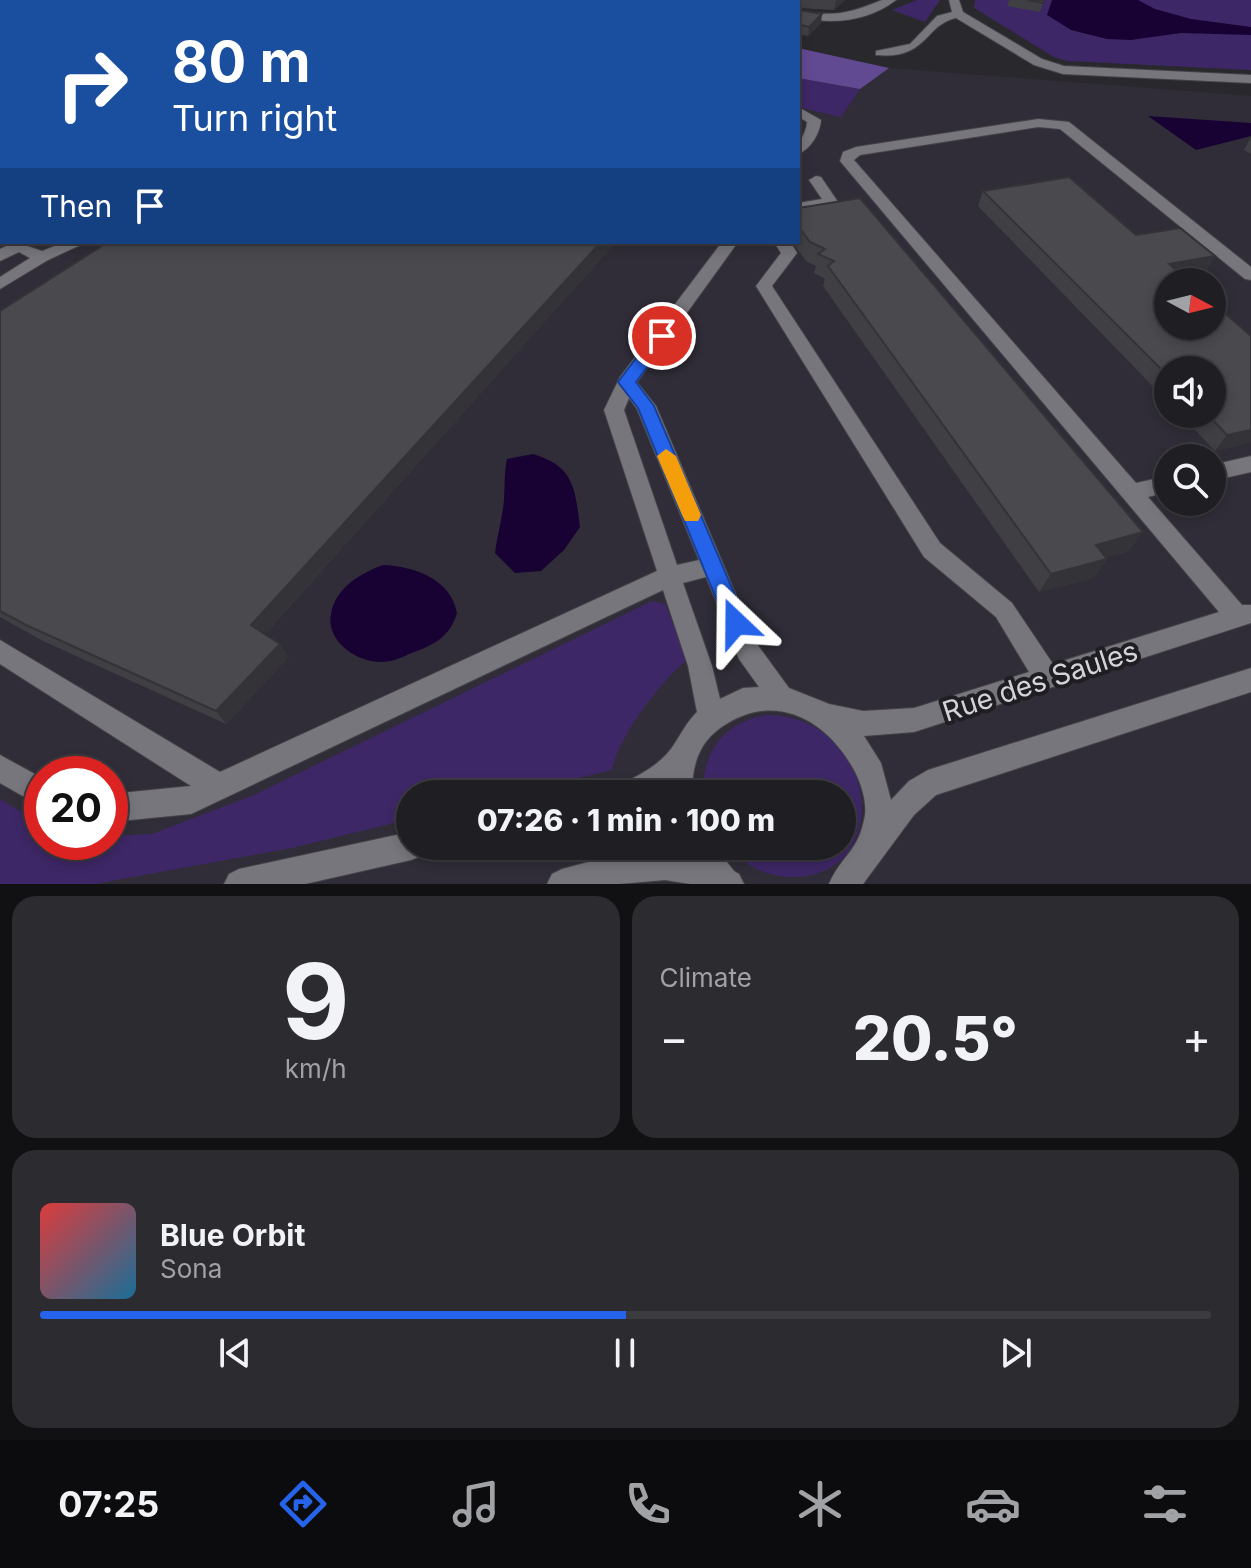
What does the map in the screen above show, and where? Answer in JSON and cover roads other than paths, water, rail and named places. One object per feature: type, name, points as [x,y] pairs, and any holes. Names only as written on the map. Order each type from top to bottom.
[{"type":"street","points":[[800,14],[824,21],[838,21],[891,0]]},
{"type":"street","points":[[954,0],[958,14],[1029,57],[1063,70],[1251,79]]},
{"type":"street","points":[[880,53],[914,47],[944,17],[958,14]]},
{"type":"street","points":[[800,112],[814,120],[813,131],[800,147]]},
{"type":"street","points":[[1245,615],[1193,565],[1130,493],[847,161],[848,155],[1038,123],[1064,125],[1251,275]]},
{"type":"street","points":[[800,208],[831,202],[816,180]]},
{"type":"street","points":[[0,284],[42,257],[74,244]]},
{"type":"street","points":[[711,717],[700,666],[614,410],[627,382],[729,244]]},
{"type":"street","points":[[783,244],[789,253],[764,286],[932,550],[1004,610],[1048,679]]},
{"type":"street","points":[[0,256],[18,246],[42,257]]},
{"type":"street","points":[[627,382],[646,406],[748,651],[781,698]]},
{"type":"street","points":[[1226,470],[1251,464]]},
{"type":"street","points":[[1130,493],[1154,487]]},
{"type":"street","points":[[128,806],[191,800],[670,576],[713,566]]},
{"type":"street","name":"Rue des Saules","points":[[826,716],[863,724],[900,723],[1245,615]]},
{"type":"street","points":[[0,651],[218,787]]},
{"type":"street","name":"Rue des Saules","points":[[852,882],[898,812],[928,784],[1251,680]]},
{"type":"street","name":"Rue des Saules","points":[[679,780],[684,753],[691,739],[711,717],[736,702],[766,697],[812,707],[851,737],[875,783],[880,816],[872,849]]},
{"type":"street","name":"Rue des Saules","points":[[657,780],[684,753]]},
{"type":"street","points":[[0,768],[24,782]]},
{"type":"street","points":[[239,884],[396,849]]},
{"type":"street","points":[[706,860],[731,884]]},
{"type":"street","points":[[562,884],[650,863],[702,871],[731,884]]}]
